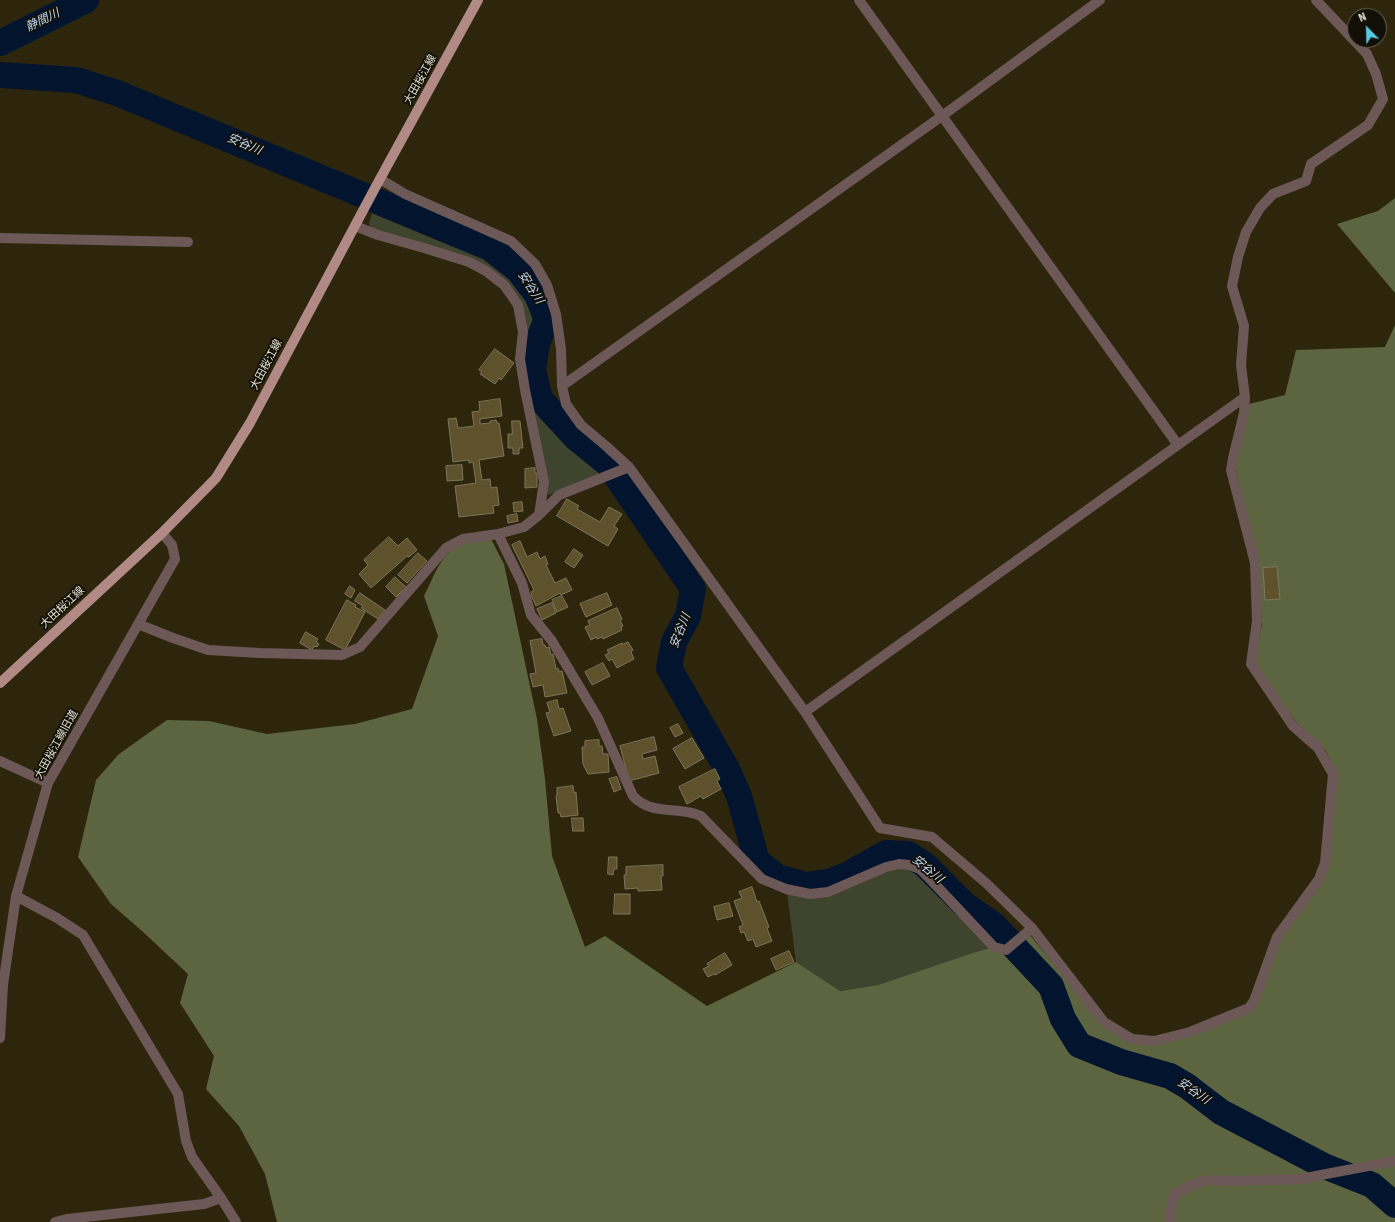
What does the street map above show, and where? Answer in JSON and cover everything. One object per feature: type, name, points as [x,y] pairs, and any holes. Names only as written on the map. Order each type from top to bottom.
[{"type":"main road","name":"大田桜江線","points":[[0,683],[162,533],[216,478],[250,422],[478,0]]},
{"type":"street","points":[[859,0],[1178,445]]},
{"type":"street","points":[[562,386],[942,116],[1100,0]]},
{"type":"street","points":[[378,183],[511,241],[535,264],[547,285],[556,314],[562,349],[562,386],[566,404],[581,425],[606,446],[627,468],[805,712],[880,828],[932,837],[986,883],[1029,930],[1104,1022],[1132,1039],[1154,1041],[1190,1032],[1249,1008],[1254,1001],[1277,937],[1319,879],[1325,863],[1333,774],[1318,748],[1293,726],[1251,664],[1257,621],[1254,563],[1231,470],[1244,413],[1245,397],[1240,365],[1244,326],[1232,286],[1238,257],[1246,232],[1260,208],[1273,194],[1306,181],[1311,164],[1368,125],[1383,99],[1376,74],[1367,54],[1316,0]]},
{"type":"street","points":[[355,226],[378,235],[469,262],[486,271],[504,285],[518,305],[523,332],[520,359],[544,482],[539,515]]},
{"type":"street","points":[[0,238],[188,242]]},
{"type":"street","points":[[805,712],[1245,397]]},
{"type":"street","points":[[138,624],[208,650],[342,655],[360,647],[446,548],[463,539],[498,534],[524,527],[539,515],[559,495],[627,468]]},
{"type":"street","name":"大田桜江線旧道","points":[[0,1038],[3,985],[16,896],[48,783],[175,559],[172,545],[162,533]]},
{"type":"street","points":[[498,534],[522,583],[530,615],[552,641],[598,718],[633,796],[640,804],[660,810],[692,812],[701,816],[762,879],[786,889],[810,894],[828,892],[886,867],[899,864],[909,864],[920,869],[994,947],[1006,950],[1029,930]]},
{"type":"street","points":[[0,761],[48,783]]},
{"type":"street","points":[[16,896],[57,918],[82,935],[178,1094],[186,1141],[192,1157],[236,1222]]},
{"type":"street","points":[[1171,1222],[1170,1210],[1175,1194],[1186,1187],[1207,1180],[1233,1182],[1300,1179],[1395,1161]]},
{"type":"street","points":[[55,1222],[67,1219],[204,1204],[221,1198]]},
{"type":"green space","points":[[1395,198],[1395,293],[1337,224],[1378,211]]},
{"type":"green space","points":[[372,213],[451,246],[470,250],[494,260],[515,280],[526,297],[532,318],[533,342],[529,363],[535,400],[551,414],[564,433],[607,474],[548,495],[547,477],[524,363],[523,311],[481,264],[373,230],[369,224]]},
{"type":"green space","points":[[1395,325],[1395,1222],[277,1222],[265,1174],[239,1126],[206,1089],[214,1056],[180,1003],[188,974],[111,904],[78,857],[96,780],[119,754],[167,720],[209,721],[267,734],[355,724],[412,709],[438,636],[424,596],[439,566],[449,552],[465,542],[491,539],[504,564],[537,719],[545,779],[552,856],[585,947],[605,936],[707,1006],[796,962],[840,991],[878,985],[973,953],[1031,936],[1103,1025],[1134,1044],[1250,1011],[1280,940],[1322,883],[1335,770],[1326,751],[1298,724],[1254,665],[1262,624],[1259,570],[1235,465],[1249,404],[1285,395],[1296,350],[1385,347]]},
{"type":"green space","points":[[891,868],[914,870],[930,882],[990,948],[878,985],[839,991],[796,962],[787,892],[808,898]]},
{"type":"water","points":[[59,0],[82,0],[0,53],[0,33],[23,24]]},
{"type":"building","points":[[495,349],[514,363],[501,380],[499,378],[495,384],[480,374],[482,372],[479,370]]},
{"type":"building","points":[[500,399],[502,416],[480,419],[480,424],[490,423],[490,421],[496,420],[497,423],[499,423],[504,456],[479,460],[482,480],[490,479],[491,488],[497,487],[499,505],[493,506],[494,513],[459,517],[455,486],[476,483],[473,462],[469,463],[469,460],[453,462],[448,419],[456,418],[458,428],[474,426],[472,412],[480,411],[479,402]]},
{"type":"building","points":[[512,421],[520,421],[523,448],[519,448],[519,454],[513,454],[513,448],[508,448],[508,434],[512,434]]},
{"type":"building","points":[[462,465],[463,480],[447,481],[446,466]]},
{"type":"building","points":[[535,468],[535,473],[537,473],[537,487],[525,488],[525,469]]},
{"type":"building","points":[[567,499],[579,506],[577,509],[600,522],[609,507],[622,514],[614,526],[618,529],[608,546],[557,516]]},
{"type":"building","points":[[522,502],[523,511],[514,512],[513,503]]},
{"type":"building","points":[[517,514],[518,521],[508,523],[507,516]]},
{"type":"building","points":[[389,537],[398,546],[407,538],[417,550],[409,557],[407,556],[371,588],[359,574],[368,565],[364,560]]},
{"type":"building","points":[[520,541],[527,557],[537,552],[540,559],[545,556],[548,564],[546,565],[555,583],[566,578],[572,590],[561,595],[560,593],[536,606],[531,595],[531,592],[534,590],[512,545]]},
{"type":"building","points":[[574,549],[583,555],[574,568],[565,562]]},
{"type":"building","points":[[418,553],[427,561],[407,583],[398,575]]},
{"type":"building","points":[[1277,567],[1280,599],[1265,600],[1263,568]]},
{"type":"building","points":[[395,577],[406,587],[396,597],[386,587]]},
{"type":"building","points":[[350,586],[355,590],[351,598],[345,594]]},
{"type":"building","points":[[360,593],[385,610],[378,619],[361,608],[363,606],[355,601]]},
{"type":"building","points":[[607,593],[612,605],[586,617],[580,604]]},
{"type":"building","points":[[562,596],[568,607],[557,612],[552,600]]},
{"type":"building","points":[[347,600],[356,605],[355,607],[365,612],[345,650],[326,640]]},
{"type":"building","points":[[552,603],[556,613],[542,620],[537,609]]},
{"type":"building","points":[[617,608],[622,619],[620,620],[623,626],[621,627],[622,630],[603,639],[602,637],[597,639],[596,637],[591,640],[585,627],[590,625],[588,621]]},
{"type":"building","points":[[306,632],[318,639],[316,642],[319,644],[317,647],[314,646],[312,650],[300,643]]},
{"type":"building","points":[[542,639],[543,645],[545,645],[546,648],[549,647],[551,655],[553,654],[556,669],[558,668],[559,672],[562,671],[567,693],[545,697],[543,685],[533,687],[530,674],[536,673],[530,641]]},
{"type":"building","points":[[628,642],[633,650],[631,652],[634,659],[617,668],[612,659],[609,661],[605,655],[609,653],[607,650],[622,643]]},
{"type":"building","points":[[603,663],[610,676],[592,685],[585,672]]},
{"type":"building","points":[[557,700],[559,709],[563,708],[571,731],[554,736],[546,713],[550,712],[547,703]]},
{"type":"building","points":[[678,724],[683,733],[675,737],[670,728]]},
{"type":"building","points":[[654,737],[657,750],[642,754],[643,759],[655,756],[659,773],[629,781],[620,746]]},
{"type":"building","points":[[692,738],[704,758],[685,769],[673,749]]},
{"type":"building","points":[[599,740],[599,746],[602,746],[603,754],[608,754],[609,772],[588,774],[583,764],[582,747],[585,747],[585,741]]},
{"type":"building","points":[[715,769],[720,779],[717,781],[721,789],[703,799],[701,796],[687,804],[679,787]]},
{"type":"building","points":[[617,777],[621,789],[614,792],[609,779]]},
{"type":"building","points":[[573,786],[574,793],[576,792],[578,815],[561,817],[560,813],[558,813],[556,796],[557,788]]},
{"type":"building","points":[[572,818],[583,818],[584,831],[573,831]]},
{"type":"building","points":[[609,857],[617,857],[617,869],[614,869],[613,875],[608,874]]},
{"type":"building","points":[[663,865],[663,876],[661,876],[662,890],[638,891],[638,888],[625,889],[624,875],[626,875],[626,867]]},
{"type":"building","points":[[752,887],[757,902],[759,901],[769,927],[767,928],[772,941],[756,947],[753,939],[748,941],[744,932],[741,933],[739,927],[743,925],[734,901],[742,898],[739,892]]},
{"type":"building","points":[[615,894],[630,894],[630,914],[614,914]]},
{"type":"building","points":[[729,903],[733,916],[717,920],[714,907]]},
{"type":"building","points":[[789,951],[794,962],[776,970],[771,959]]},
{"type":"building","points":[[725,953],[732,965],[715,975],[714,974],[708,977],[703,969],[709,966],[707,964]]},
{"type":"waterway","name":"静間川","points":[[0,43],[86,0]]},
{"type":"waterway","name":"安谷川","points":[[0,75],[76,80],[117,93],[490,248],[518,270],[537,295],[547,319],[537,343],[533,370],[540,399],[576,438],[608,464],[693,589],[688,616],[674,642],[669,668],[727,769],[739,796],[757,861],[777,877],[806,885],[829,882],[849,874],[886,853],[908,854],[925,865],[965,905],[994,925],[1051,986],[1063,1019],[1079,1045],[1121,1062],[1170,1076],[1187,1086],[1221,1112],[1324,1166],[1372,1185],[1395,1205]]}]
